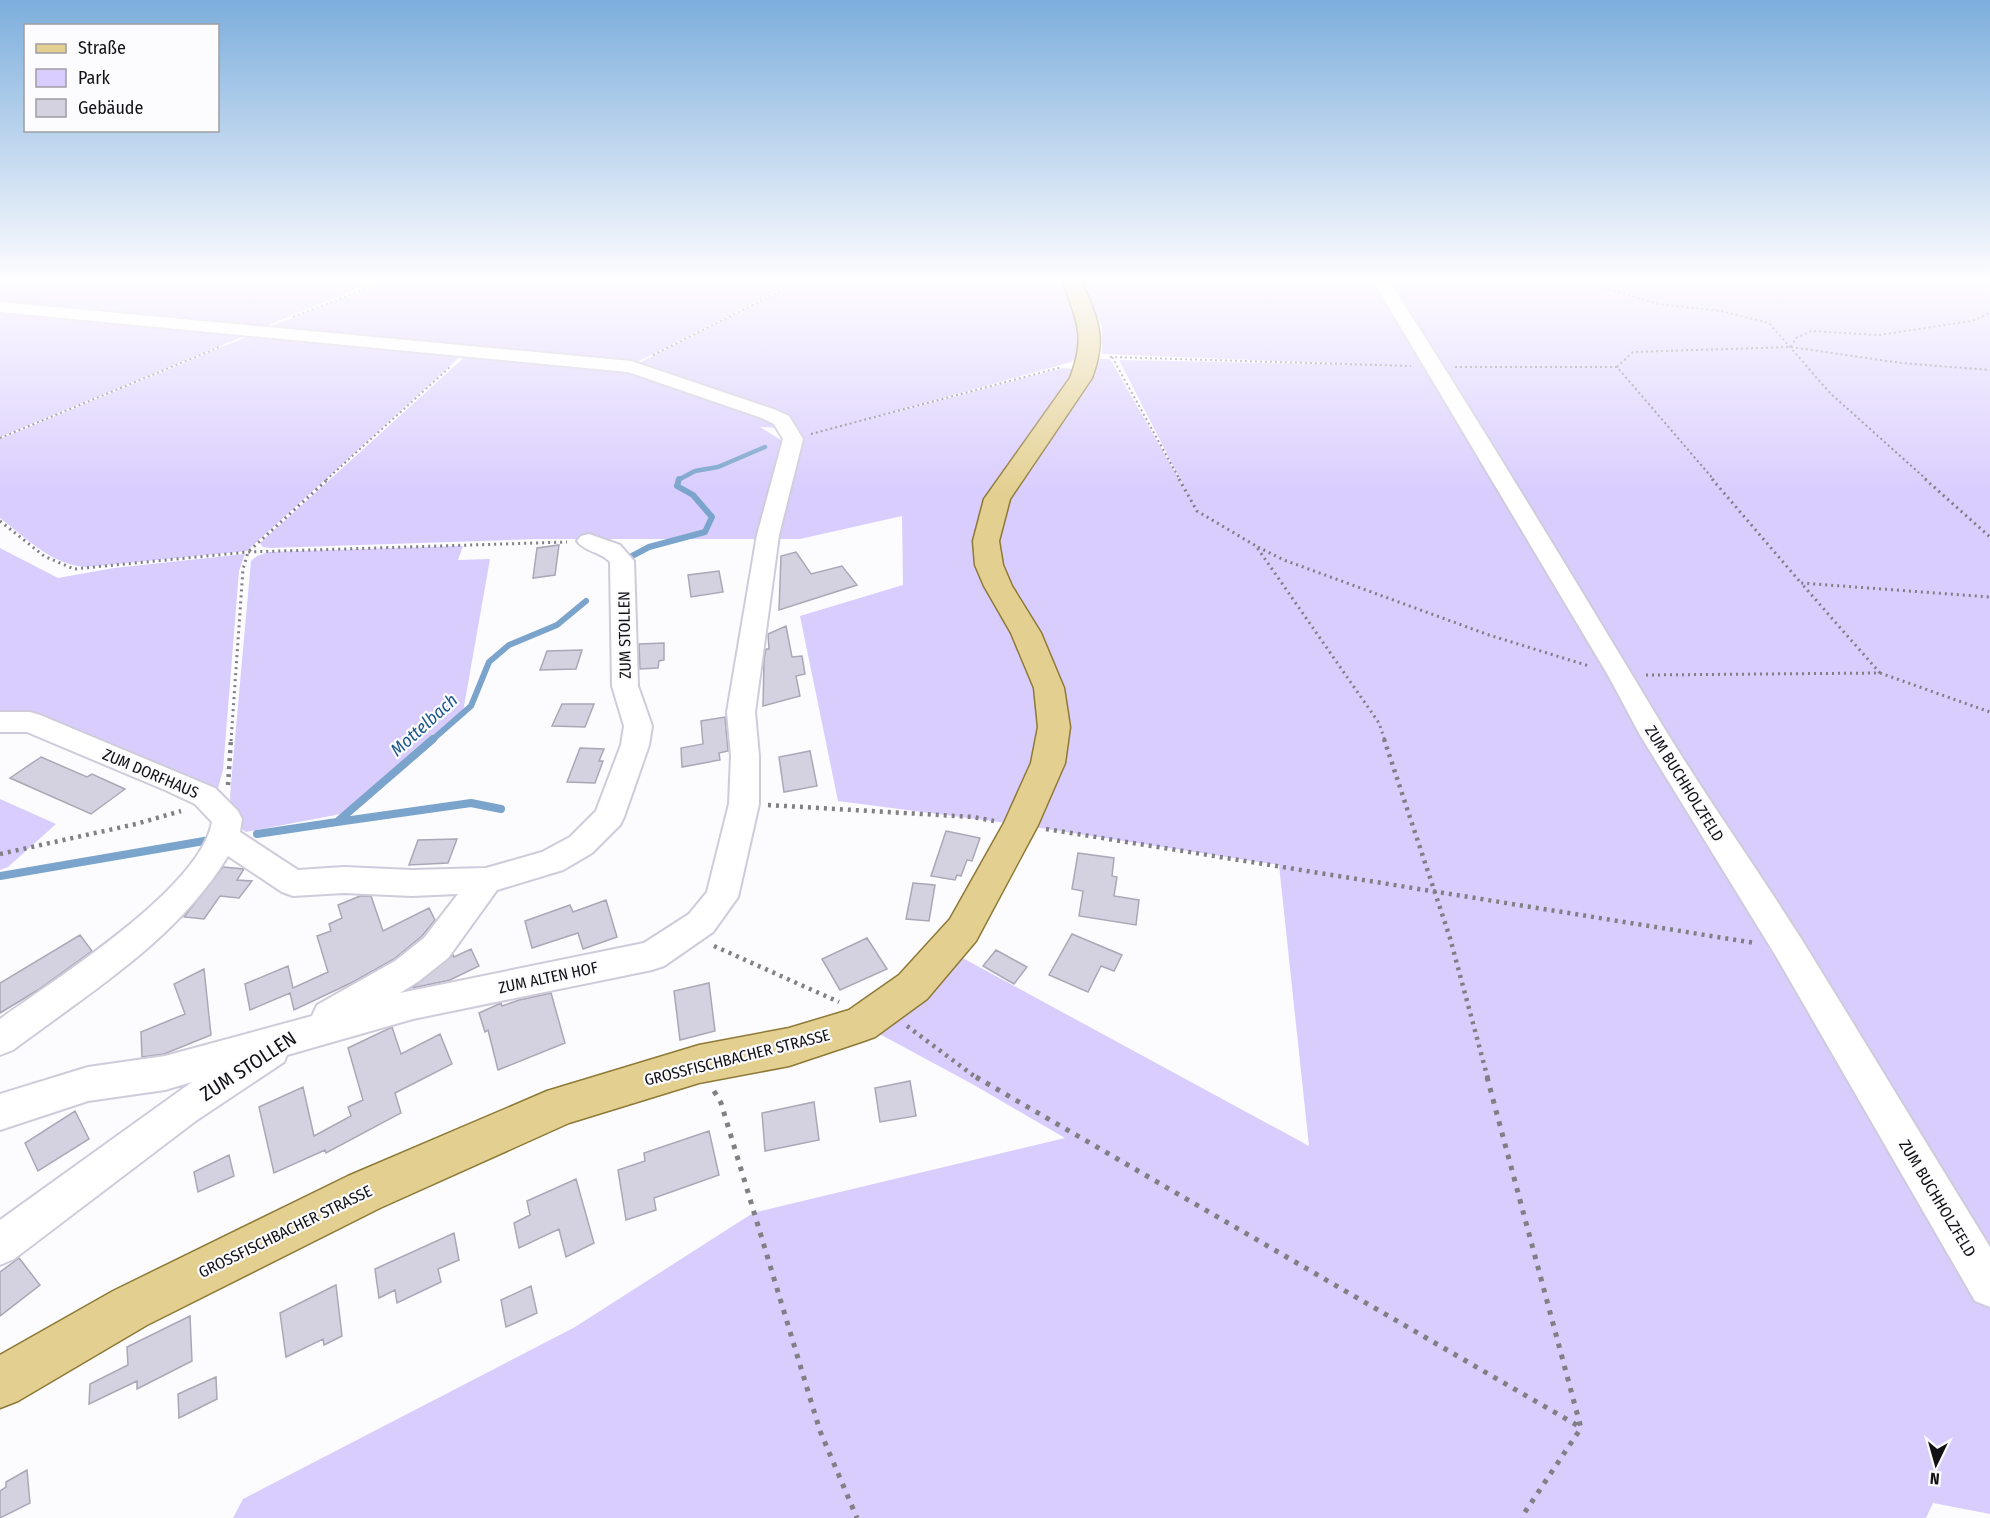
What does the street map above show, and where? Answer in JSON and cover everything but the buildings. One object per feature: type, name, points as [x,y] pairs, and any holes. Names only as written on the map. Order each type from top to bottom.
[{"type":"main road","name":"GROSSFISCHBACHER STRASSE","points":[[0,1383],[130,1308],[364,1192],[562,1104],[699,1064],[789,1047],[861,1024],[913,987],[963,930],[1021,825],[1048,763],[1054,727],[1049,688],[1026,633],[998,586],[989,565],[986,541],[997,499],[1081,378],[1090,350]]},
{"type":"street","points":[[469,350],[631,367],[770,414],[782,420],[793,439]]},
{"type":"street","name":"ZUM BUCHHOLZFELD","points":[[1423,350],[1622,677],[1650,728],[1789,948],[1990,1286]]},
{"type":"street","name":"ZUM ALTEN HOF","points":[[0,1112],[88,1084],[165,1073],[298,1034],[413,1005],[652,956],[701,923],[722,897],[744,804],[745,756],[741,712],[768,536],[793,439]]},
{"type":"street","name":"ZUM STOLLEN","points":[[224,837],[293,883],[344,880],[412,884],[486,881],[552,861],[580,845],[609,817],[635,745],[638,726],[625,686],[622,561],[612,550],[589,542]]},
{"type":"street","name":"ZUM DORFHAUS","points":[[0,722],[30,722],[205,796],[227,819],[224,837]]},
{"type":"street","points":[[0,1039],[147,931],[202,872],[224,837]]},
{"type":"street","name":"ZUM STOLLEN","points":[[0,1245],[184,1108],[298,1034],[407,970],[436,948],[486,881]]},
{"type":"path","points":[[0,438],[213,350]]},
{"type":"path","points":[[0,854],[136,824],[212,802],[228,793],[243,569],[248,552],[469,350]]},
{"type":"path","points":[[631,367],[665,350]]},
{"type":"path","points":[[1701,350],[1633,352],[1617,367],[1434,367],[1112,357],[1197,511],[1284,560],[1489,635],[1622,677],[1880,674],[1990,712]]},
{"type":"path","points":[[1793,350],[1830,393],[1990,537]]},
{"type":"path","points":[[1811,350],[1901,363],[1990,370]]},
{"type":"path","points":[[793,439],[1073,364],[1086,365]]},
{"type":"path","points":[[1617,367],[1880,674]]},
{"type":"path","points":[[0,521],[49,559],[74,569],[248,552],[589,542]]},
{"type":"path","points":[[1256,546],[1380,723],[1450,938],[1581,1428],[1521,1518]]},
{"type":"path","points":[[1801,583],[1990,597]]},
{"type":"path","points":[[744,804],[973,817],[1789,948]]},
{"type":"path","points":[[686,933],[882,1010],[975,1077],[1581,1428]]},
{"type":"path","points":[[699,1064],[721,1103],[820,1431],[857,1518]]},
{"type":"green space","points":[[0,350],[211,350],[0,437]]},
{"type":"green space","points":[[215,350],[441,350],[465,352],[247,551],[86,567],[62,561],[40,549],[0,518],[0,439]]},
{"type":"green space","points":[[471,350],[661,350],[631,365]]},
{"type":"green space","points":[[665,350],[1078,350],[1078,356],[1071,362],[854,423],[1063,368],[1073,369],[1081,378],[1094,371],[1099,359],[1110,359],[1187,493],[1119,360],[1378,365],[1102,354],[1102,350],[1990,350],[1990,1514],[1933,1503],[1926,1518],[233,1518],[243,1499],[575,1327],[753,1213],[1065,1138],[974,1085],[861,1024],[946,949],[1309,1146],[1279,865],[1021,825],[838,801],[800,616],[903,585],[902,516],[800,539],[536,539],[271,548],[263,547],[260,543],[469,353],[612,366],[767,416],[781,428],[760,427],[792,447],[782,420],[631,367]]},
{"type":"green space","points":[[463,546],[458,560],[490,559],[463,712],[346,813],[246,832],[236,825],[230,798],[251,561],[269,552]]},
{"type":"green space","points":[[0,548],[58,578],[114,568],[245,554],[239,571],[223,770],[218,788],[0,714]]},
{"type":"green space","points":[[0,799],[56,824],[8,867],[0,870]]},
{"type":"waterway","points":[[679,480],[695,471],[718,467],[765,447]]},
{"type":"waterway","points":[[632,556],[649,547],[705,532],[712,517],[693,495],[677,486],[679,480]]},
{"type":"waterway","name":"Mottelbach","points":[[431,741],[471,706],[489,662],[509,645],[557,625],[586,601]]},
{"type":"waterway","name":"Mottelbach","points":[[337,822],[433,739]]},
{"type":"waterway","points":[[337,822],[471,803],[501,809]]},
{"type":"waterway","name":"Mottelbach","points":[[257,834],[337,822]]},
{"type":"waterway","name":"Mottelbach","points":[[0,876],[210,840]]}]
